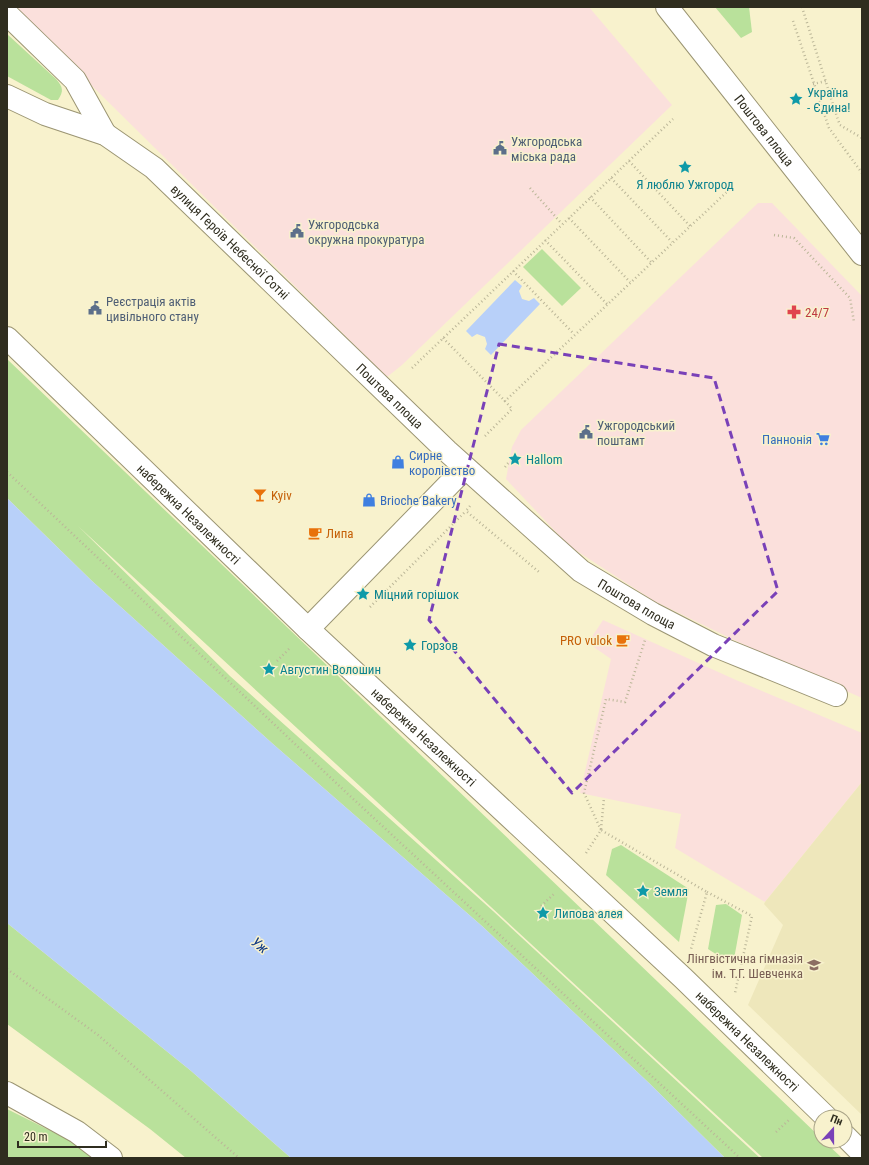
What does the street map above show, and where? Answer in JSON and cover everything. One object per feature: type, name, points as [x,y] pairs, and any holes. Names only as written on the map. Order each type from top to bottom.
[{"type":"street","name":"Поштова площа","points":[[667,7],[862,254]]},
{"type":"street","name":"вулиця Героїв Небесної Сотні","points":[[7,14],[75,80],[105,134]]},
{"type":"street","name":"вулиця Героїв Небесної Сотні","points":[[7,96],[45,114],[105,134],[154,168],[350,357]]},
{"type":"street","name":"набережна Незалежності","points":[[7,338],[308,629],[573,874],[818,1109]]},
{"type":"street","name":"Поштова площа","points":[[350,357],[466,468],[566,558],[588,575],[653,614],[713,645],[836,696]]},
{"type":"street","points":[[308,629],[466,468]]},
{"type":"street","points":[[7,1093],[77,1132],[111,1158]]},
{"type":"street","points":[[853,1144],[862,1153]]},
{"type":"path","points":[[802,7],[840,125],[862,138]]},
{"type":"path","points":[[793,21],[829,128],[862,173]]},
{"type":"path","points":[[813,84],[826,81]]},
{"type":"path","points":[[412,368],[673,119]]},
{"type":"path","points":[[629,160],[690,226]]},
{"type":"path","points":[[612,178],[672,242]]},
{"type":"path","points":[[505,401],[574,334],[732,187]]},
{"type":"path","points":[[530,188],[562,224]]},
{"type":"path","points":[[590,197],[651,262]]},
{"type":"path","points":[[569,218],[630,282]]},
{"type":"path","points":[[774,235],[794,238],[850,298],[854,322]]},
{"type":"path","points":[[545,240],[606,304]]},
{"type":"path","points":[[513,271],[574,334]]},
{"type":"path","points":[[443,338],[512,409],[485,436]]},
{"type":"path","points":[[7,472],[349,795],[740,1158]]},
{"type":"path","points":[[365,611],[466,511]]},
{"type":"path","points":[[645,639],[625,702],[606,699],[584,793],[600,830],[707,892],[752,916],[733,1000]]},
{"type":"path","points":[[573,874],[600,830],[604,798]]},
{"type":"path","points":[[683,978],[707,892]]},
{"type":"path","points":[[7,969],[98,1035],[239,1158]]},
{"type":"highlighted area","points":[[499,344],[714,378],[778,591],[572,793],[429,620]]},
{"type":"shaded area","points":[[12,7],[589,7],[672,105],[402,365],[387,377]]},
{"type":"shaded area","points":[[758,203],[772,203],[862,296],[862,698],[765,655],[654,601],[569,546],[506,479],[512,447],[521,430]]},
{"type":"shaded area","points":[[603,620],[736,680],[862,733],[862,782],[765,902],[675,848],[681,814],[580,793],[611,659],[588,643]]},
{"type":"shaded area","name":"Лінгвістична гімназія ім. Т.Г. Шевченка","points":[[862,782],[862,1115],[748,1005],[783,925],[764,904],[765,902]]},
{"type":"green space","points":[[715,7],[749,7],[752,32],[741,38]]},
{"type":"green space","points":[[7,34],[56,79],[62,89],[58,100],[51,100],[7,76]]},
{"type":"green space","points":[[542,249],[581,288],[562,306],[523,267]]},
{"type":"green space","name":"Липова алея","points":[[7,359],[813,1130],[813,1149],[832,1149],[842,1158],[763,1158],[78,526],[230,676],[493,911],[760,1158],[725,1158],[649,1083],[482,926],[273,744],[92,581],[7,498]]},
{"type":"green space","points":[[621,845],[689,889],[679,942],[606,875],[612,849]]},
{"type":"green space","points":[[726,904],[742,915],[734,959],[725,960],[708,949],[716,905]]},
{"type":"green space","points":[[7,923],[190,1070],[291,1158],[186,1158],[150,1129],[7,1024]]},
{"type":"green space","points":[[7,1109],[73,1142],[96,1158],[7,1158]]},
{"type":"water","points":[[515,280],[522,286],[519,291],[522,299],[529,301],[534,298],[540,304],[491,355],[485,349],[487,344],[485,337],[477,334],[472,337],[466,331]]},
{"type":"water","name":"Уж","points":[[7,498],[92,581],[273,744],[482,926],[649,1083],[725,1158],[291,1158],[190,1070],[7,923]]},
{"type":"place","name":"Україна - Єдина!","points":[[796,99]]},
{"type":"place","name":"Ужгородська міська рада","points":[[500,148]]},
{"type":"place","name":"Я люблю Ужгород","points":[[685,167]]},
{"type":"place","name":"Ужгородська окружна прокуратура","points":[[297,231]]},
{"type":"place","name":"Реєстрація актів цивільного стану","points":[[95,308]]},
{"type":"place","name":"24/7","points":[[794,312]]},
{"type":"place","name":"Ужгородський поштамт","points":[[586,432]]},
{"type":"place","name":"Паннонія","points":[[823,439]]},
{"type":"place","name":"Hallom","points":[[515,459]]},
{"type":"place","name":"Сирне королівство","points":[[398,462]]},
{"type":"place","name":"Kyiv","points":[[260,495]]},
{"type":"place","name":"Brioche Bakery","points":[[369,500]]},
{"type":"place","name":"Липа","points":[[315,533]]},
{"type":"place","name":"Міцний горішок","points":[[363,594]]},
{"type":"place","name":"PRO vulok","points":[[623,640]]},
{"type":"place","name":"Горзов","points":[[410,645]]},
{"type":"place","name":"Августин Волошин","points":[[269,669]]},
{"type":"place","name":"Земля","points":[[643,891]]},
{"type":"place","name":"Липова алея","points":[[543,913]]},
{"type":"place","name":"Лінгвістична гімназія ім. Т.Г. Шевченка","points":[[814,965]]}]
